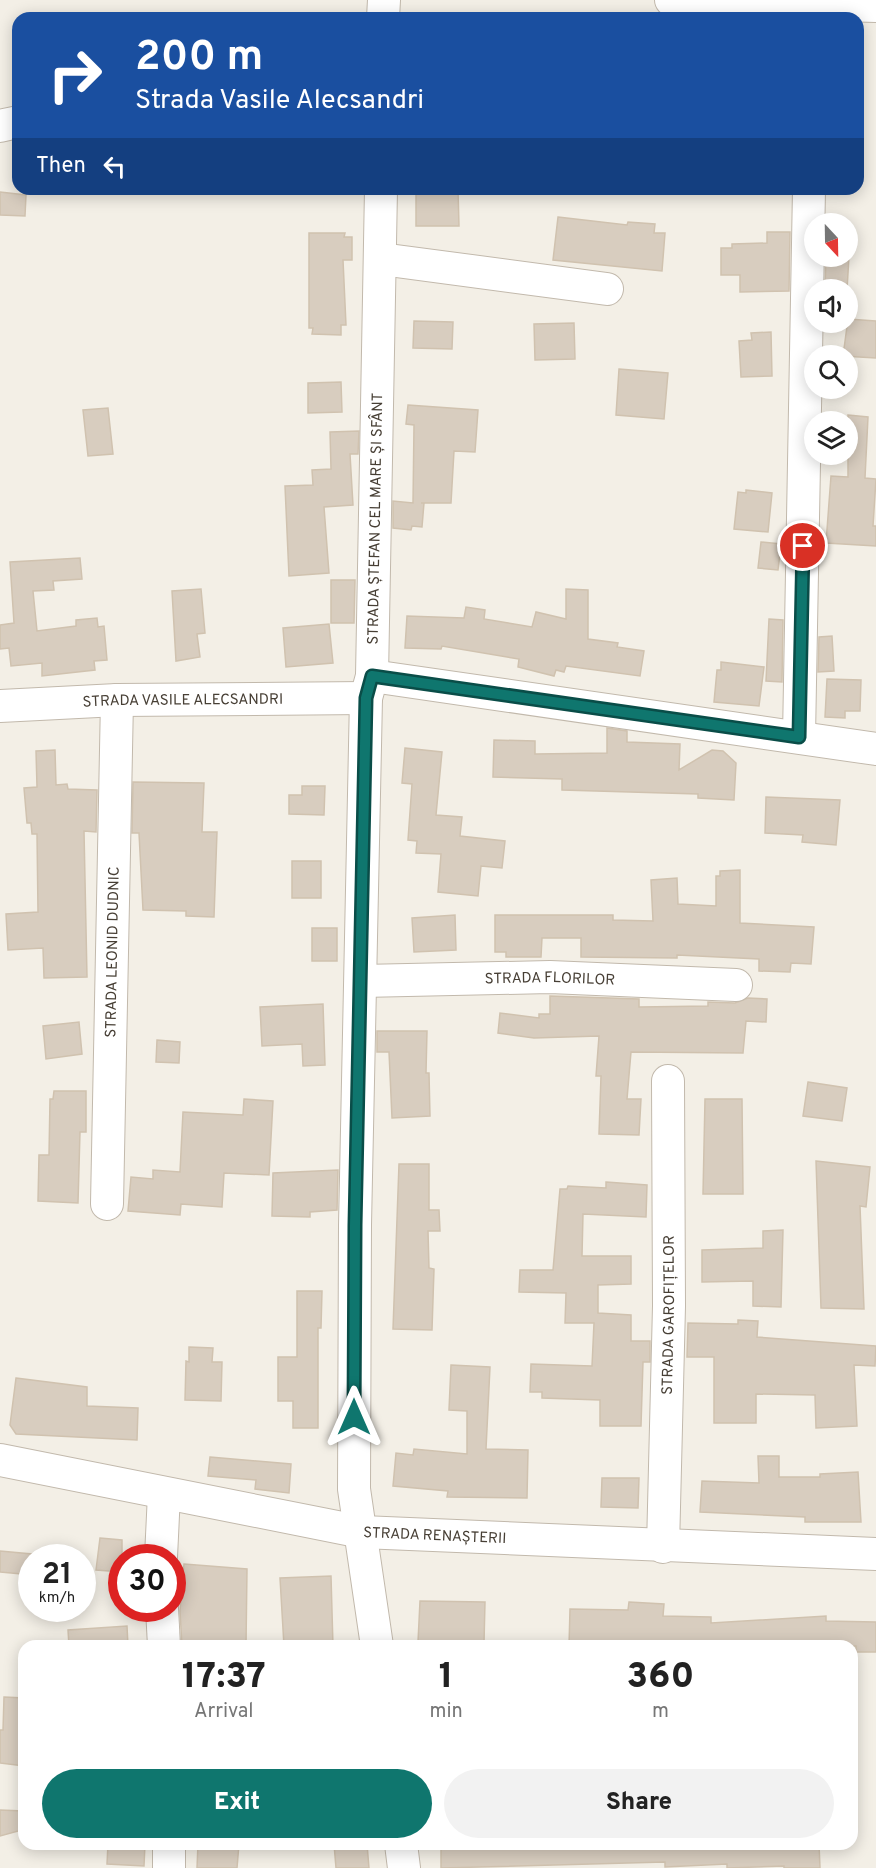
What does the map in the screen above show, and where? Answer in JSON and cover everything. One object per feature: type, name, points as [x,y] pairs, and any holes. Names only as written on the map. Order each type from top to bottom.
[{"type":"street","points":[[671,0],[751,2],[812,12],[876,6]]},
{"type":"street","name":"STRADA ȘTEFAN CEL MARE ȘI SFÂNT","points":[[376,1640],[354,1489],[355,1225],[381,195]]},
{"type":"street","points":[[799,737],[809,195]]},
{"type":"street","points":[[381,259],[606,288]]},
{"type":"street","name":"STRADA VASILE ALECSANDRI","points":[[0,706],[369,687],[799,737],[876,749]]},
{"type":"street","name":"STRADA LEONID DUDNIC","points":[[107,1204],[117,700]]},
{"type":"street","name":"STRADA FLORILOR","points":[[362,981],[550,977],[736,985]]},
{"type":"street","name":"STRADA GAROFIȚELOR","points":[[663,1547],[669,1306],[668,1081]]},
{"type":"street","name":"STRADA RENAȘTERII","points":[[0,1460],[362,1532],[663,1547],[876,1554]]},
{"type":"street","points":[[162,1544],[164,1494]]},
{"type":"street","points":[[163,1622],[164,1640]]},
{"type":"street","points":[[169,1850],[169,1868]]},
{"type":"street","points":[[402,1850],[404,1868]]},
{"type":"building","points":[[0,192],[26,195],[25,216],[0,215]]},
{"type":"building","points":[[416,195],[458,195],[459,226],[416,226]]},
{"type":"building","points":[[558,217],[627,225],[628,222],[655,224],[654,233],[665,233],[662,271],[553,260]]},
{"type":"building","points":[[767,232],[790,232],[789,291],[740,292],[740,275],[721,275],[721,248],[732,248],[732,244],[767,243]]},
{"type":"building","points":[[309,233],[345,233],[344,237],[352,237],[352,260],[343,260],[346,325],[341,325],[341,335],[312,334],[313,328],[309,328]]},
{"type":"building","points":[[826,267],[848,267],[848,279],[825,279]]},
{"type":"building","points":[[858,320],[876,321],[876,358],[858,357],[858,345],[844,345],[846,333],[858,333]]},
{"type":"building","points":[[414,321],[453,322],[452,349],[413,348]]},
{"type":"building","points":[[574,323],[575,359],[535,360],[534,324]]},
{"type":"building","points":[[771,332],[772,376],[741,377],[739,341],[752,340],[751,333]]},
{"type":"building","points":[[619,369],[668,373],[664,419],[616,415]]},
{"type":"building","points":[[341,382],[342,412],[308,413],[308,383]]},
{"type":"building","points":[[408,405],[478,410],[475,452],[454,451],[451,503],[424,503],[422,527],[412,526],[411,530],[393,528],[393,501],[413,503],[414,425],[406,424]]},
{"type":"building","points":[[108,408],[113,454],[88,456],[83,410]]},
{"type":"building","points":[[858,416],[868,417],[865,478],[876,479],[873,526],[876,526],[876,546],[826,543],[831,476],[848,477],[848,465],[858,465]]},
{"type":"building","points":[[359,431],[358,454],[350,454],[353,505],[324,507],[329,573],[289,576],[285,486],[313,485],[312,470],[331,469],[330,432]]},
{"type":"building","points":[[746,490],[772,493],[768,532],[734,529],[738,492],[746,493]]},
{"type":"building","points":[[761,542],[781,544],[778,570],[758,568]]},
{"type":"building","points":[[80,558],[82,579],[53,581],[54,590],[33,591],[37,631],[76,626],[76,620],[97,618],[98,627],[104,626],[107,660],[94,661],[95,670],[42,676],[42,663],[11,666],[9,648],[0,649],[0,625],[14,623],[10,562]]},
{"type":"building","points":[[331,580],[355,580],[354,623],[331,623]]},
{"type":"building","points":[[201,589],[205,633],[197,634],[200,657],[176,661],[172,591]]},
{"type":"building","points":[[566,589],[588,590],[588,639],[618,643],[617,647],[644,651],[640,676],[566,666],[564,672],[556,670],[554,676],[518,667],[519,659],[442,646],[441,649],[405,648],[407,616],[464,618],[466,607],[485,610],[484,619],[532,627],[536,612],[566,619]]},
{"type":"building","points":[[769,619],[783,620],[782,682],[766,681]]},
{"type":"building","points":[[329,624],[333,663],[286,667],[283,628]]},
{"type":"building","points":[[832,636],[834,671],[818,672],[819,637]]},
{"type":"building","points":[[721,662],[764,667],[759,706],[714,702],[717,670],[721,670]]},
{"type":"building","points":[[827,679],[861,680],[860,711],[845,711],[845,718],[825,717]]},
{"type":"building","points":[[607,728],[627,731],[627,742],[680,744],[679,770],[712,750],[723,751],[736,763],[734,800],[698,798],[698,794],[562,790],[562,779],[493,777],[494,740],[535,741],[535,754],[607,753]]},
{"type":"building","points":[[405,748],[442,752],[436,815],[462,817],[460,836],[505,841],[502,868],[481,866],[478,896],[438,892],[441,854],[416,853],[417,841],[408,840],[412,784],[402,783]]},
{"type":"building","points":[[55,750],[56,785],[67,784],[68,789],[97,790],[96,832],[84,831],[87,977],[44,978],[43,948],[8,950],[6,914],[38,912],[37,834],[32,834],[31,823],[27,823],[24,788],[37,787],[36,751]]},
{"type":"building","points":[[133,782],[204,783],[202,832],[217,832],[214,917],[186,916],[186,911],[143,910],[139,833],[132,833]]},
{"type":"building","points":[[302,786],[325,786],[324,815],[289,814],[289,795],[302,795]]},
{"type":"building","points":[[766,797],[840,800],[836,845],[802,842],[803,835],[765,833]]},
{"type":"building","points":[[292,861],[321,861],[321,898],[292,898]]},
{"type":"building","points":[[740,870],[740,923],[814,927],[811,964],[791,963],[790,972],[759,971],[759,959],[677,955],[677,958],[581,957],[581,938],[542,938],[541,957],[506,957],[506,952],[495,952],[495,915],[613,915],[613,920],[653,921],[651,880],[677,878],[678,904],[716,906],[716,876],[720,876],[720,871]]},
{"type":"building","points":[[455,915],[456,950],[414,952],[412,918]]},
{"type":"building","points":[[312,928],[337,928],[337,961],[312,961]]},
{"type":"building","points":[[550,996],[639,999],[639,1007],[708,1006],[708,1002],[735,1003],[748,998],[767,999],[766,1022],[746,1021],[743,1053],[631,1052],[627,1099],[641,1099],[639,1135],[599,1134],[601,1076],[596,1076],[599,1036],[534,1038],[498,1033],[500,1013],[539,1018],[539,1014],[550,1014]]},
{"type":"building","points":[[323,1004],[325,1065],[303,1066],[302,1044],[262,1046],[260,1007]]},
{"type":"building","points":[[79,1022],[82,1054],[46,1059],[43,1026]]},
{"type":"building","points":[[377,1031],[427,1031],[426,1073],[429,1073],[430,1116],[392,1118],[389,1052],[377,1052]]},
{"type":"building","points":[[157,1040],[180,1042],[179,1063],[156,1062]]},
{"type":"building","points":[[808,1082],[847,1088],[842,1121],[803,1116]]},
{"type":"building","points":[[54,1091],[86,1091],[86,1132],[80,1132],[78,1203],[38,1201],[39,1155],[49,1155],[50,1099],[53,1099]]},
{"type":"building","points":[[244,1099],[273,1101],[269,1175],[224,1173],[222,1207],[181,1204],[180,1215],[128,1211],[131,1177],[153,1179],[153,1170],[180,1172],[183,1112],[243,1115]]},
{"type":"building","points":[[705,1099],[742,1099],[743,1194],[703,1194]]},
{"type":"building","points":[[816,1161],[870,1167],[866,1207],[860,1206],[864,1309],[821,1308]]},
{"type":"building","points":[[399,1164],[429,1164],[429,1210],[439,1210],[440,1231],[428,1231],[429,1268],[434,1269],[432,1330],[393,1329]]},
{"type":"building","points":[[338,1170],[337,1210],[310,1212],[310,1217],[272,1216],[273,1173]]},
{"type":"building","points":[[606,1182],[647,1185],[646,1217],[583,1214],[582,1256],[631,1256],[631,1284],[598,1285],[598,1313],[631,1315],[631,1341],[650,1341],[650,1362],[643,1362],[641,1426],[600,1426],[600,1400],[542,1398],[542,1392],[530,1392],[531,1364],[592,1366],[594,1323],[565,1323],[566,1293],[519,1292],[520,1270],[553,1270],[560,1189],[567,1189],[568,1186],[606,1188]]},
{"type":"building","points":[[783,1230],[781,1307],[753,1306],[753,1281],[702,1282],[702,1250],[763,1248],[763,1231]]},
{"type":"building","points":[[297,1291],[322,1291],[321,1328],[318,1328],[318,1428],[293,1428],[293,1401],[278,1401],[278,1357],[297,1357]]},
{"type":"building","points":[[738,1320],[758,1321],[757,1337],[876,1346],[875,1366],[854,1365],[857,1426],[816,1428],[815,1395],[756,1394],[756,1423],[714,1423],[714,1357],[687,1357],[688,1323],[738,1324]]},
{"type":"building","points":[[189,1347],[213,1348],[212,1362],[222,1362],[221,1401],[185,1400],[186,1361],[189,1362]]},
{"type":"building","points":[[451,1365],[490,1367],[486,1449],[528,1450],[527,1498],[447,1497],[448,1491],[393,1486],[396,1453],[413,1455],[414,1449],[467,1454],[467,1411],[449,1410]]},
{"type":"building","points":[[16,1378],[87,1387],[87,1406],[138,1408],[137,1440],[16,1434],[10,1425]]},
{"type":"building","points":[[758,1456],[779,1456],[779,1477],[820,1477],[820,1474],[858,1472],[861,1522],[805,1522],[805,1517],[700,1512],[702,1481],[759,1483]]},
{"type":"building","points":[[210,1457],[291,1464],[289,1493],[255,1489],[256,1480],[208,1476]]},
{"type":"building","points":[[602,1478],[639,1478],[638,1508],[601,1507]]},
{"type":"building","points":[[100,1538],[122,1540],[122,1544],[108,1544],[108,1571],[96,1570]]},
{"type":"building","points":[[0,1551],[18,1553],[18,1574],[0,1572]]},
{"type":"building","points":[[186,1564],[247,1569],[246,1640],[182,1640],[181,1622],[186,1622]]},
{"type":"building","points":[[331,1576],[333,1640],[284,1640],[280,1578]]},
{"type":"building","points":[[420,1601],[485,1602],[484,1640],[418,1640]]},
{"type":"building","points":[[629,1602],[664,1604],[663,1616],[711,1617],[711,1623],[826,1616],[826,1621],[876,1622],[876,1652],[858,1652],[858,1640],[569,1640],[570,1609],[628,1610]]},
{"type":"building","points":[[127,1626],[128,1640],[69,1640],[68,1630]]},
{"type":"building","points":[[4,1697],[18,1698],[18,1765],[0,1763],[0,1730],[3,1730]]},
{"type":"building","points":[[0,1810],[18,1811],[18,1831],[0,1836]]},
{"type":"building","points":[[108,1850],[145,1850],[144,1866],[107,1864]]},
{"type":"building","points":[[198,1850],[238,1850],[237,1868],[197,1868]]},
{"type":"building","points":[[334,1850],[368,1850],[369,1868],[336,1868]]},
{"type":"building","points":[[441,1850],[819,1850],[820,1868],[784,1868],[784,1866],[727,1868],[727,1864],[665,1867],[665,1862],[441,1868]]},
{"type":"route","points":[[354,1417],[355,1225],[362,981],[366,698],[372,676],[799,737],[803,546]]}]
